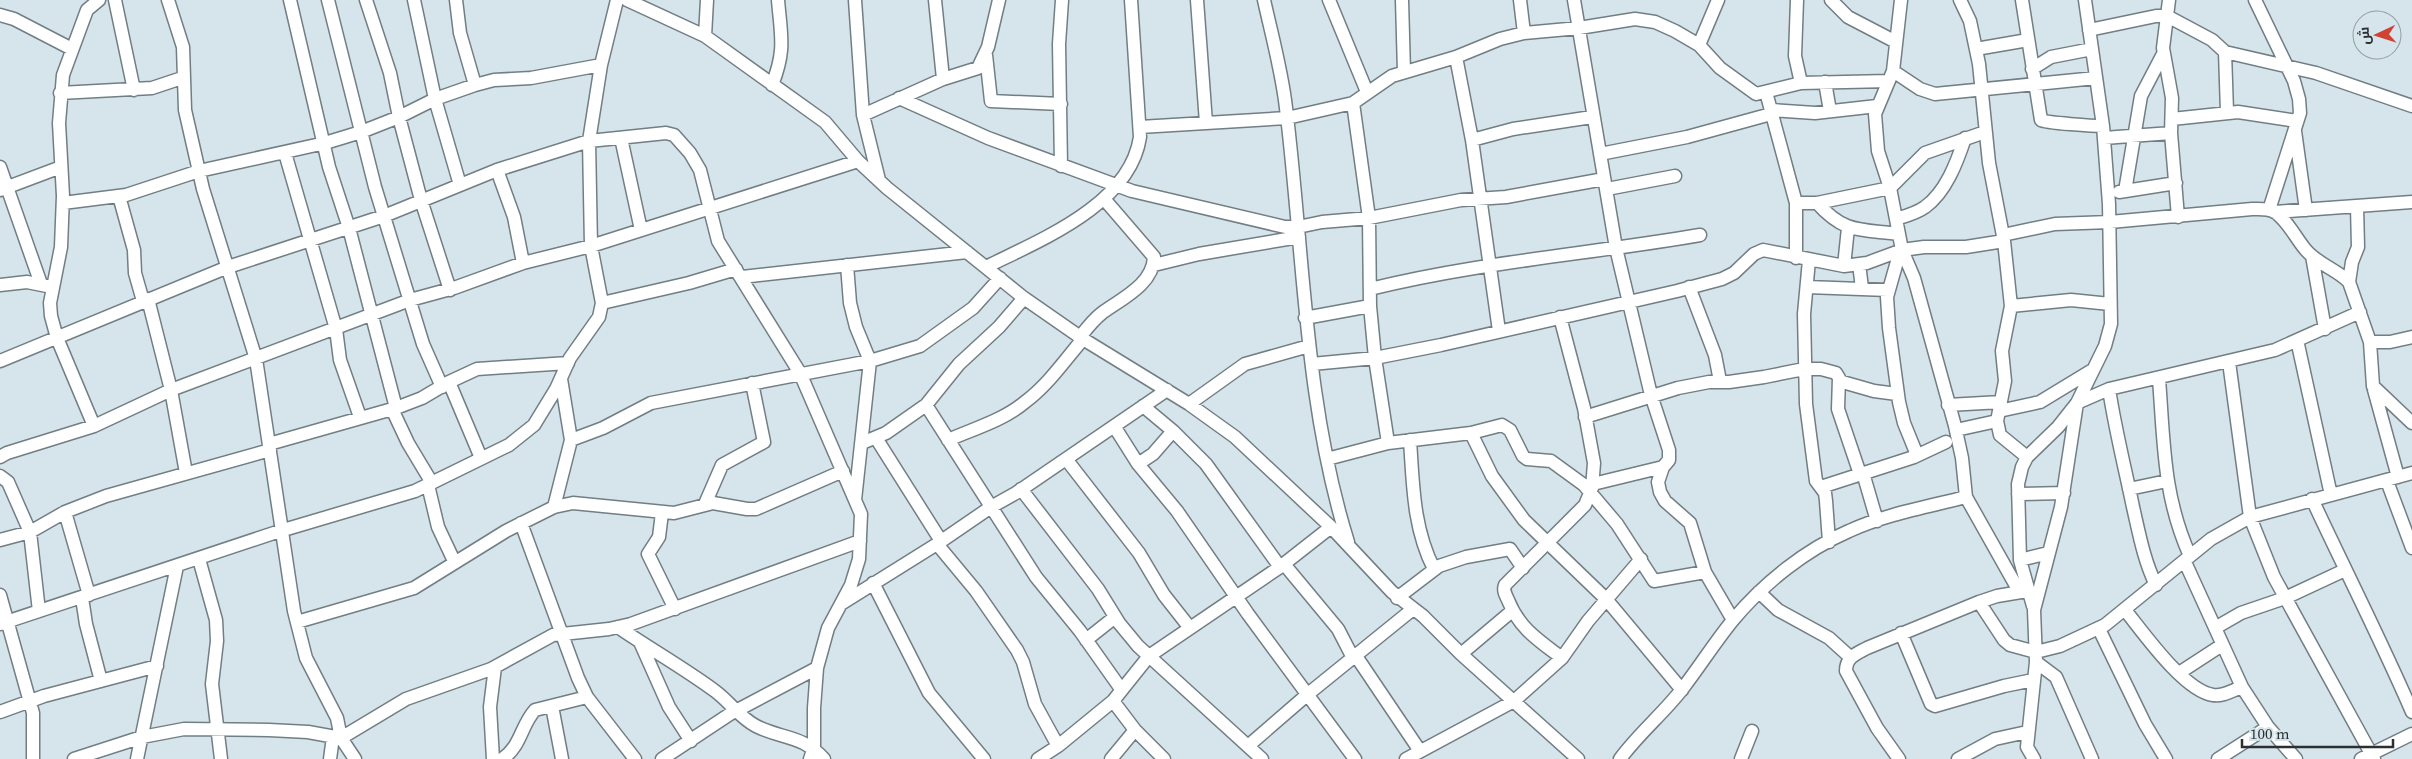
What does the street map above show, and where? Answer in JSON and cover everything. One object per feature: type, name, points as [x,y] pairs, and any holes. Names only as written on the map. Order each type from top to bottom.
[{"type":"street","points":[[46,286],[61,247],[63,203],[59,123],[60,93],[63,76],[88,10],[99,0]]},
{"type":"street","points":[[115,0],[134,90]]},
{"type":"street","points":[[168,0],[183,47],[182,78],[186,110],[199,171],[256,359],[280,531],[297,622],[306,658],[337,718],[337,737],[330,759]]},
{"type":"street","points":[[290,0],[331,175],[349,228],[372,314],[394,409],[408,443],[430,484],[438,527],[454,561]]},
{"type":"street","points":[[328,0],[384,216],[423,344],[446,384],[481,458]]},
{"type":"street","points":[[366,0],[390,73],[398,117],[421,200],[450,290]]},
{"type":"street","points":[[414,0],[435,99],[460,185]]},
{"type":"street","points":[[456,0],[460,34],[474,85]]},
{"type":"street","points":[[3,623],[280,531],[415,491],[509,445],[534,425],[568,363],[599,317],[602,304],[591,246],[589,141],[601,64],[617,0]]},
{"type":"street","points":[[627,0],[705,36],[825,122],[858,161],[879,180],[1024,298],[1082,338],[1189,404],[1248,448],[1331,527],[1398,598],[1414,609],[1578,759]]},
{"type":"street","points":[[705,36],[707,0]]},
{"type":"street","points":[[772,85],[782,60],[783,50],[778,0]]},
{"type":"street","points":[[855,0],[863,115],[879,180]]},
{"type":"street","points":[[935,0],[943,79]]},
{"type":"street","points":[[863,115],[943,79],[978,68],[986,52],[1000,0]]},
{"type":"street","points":[[1062,0],[1059,44],[1062,166]]},
{"type":"street","points":[[986,268],[1053,232],[1105,200],[1118,186],[1139,145],[1140,127],[1134,71],[1131,0]]},
{"type":"street","points":[[1197,0],[1206,122]]},
{"type":"street","points":[[1264,0],[1288,118],[1305,318],[1326,459],[1332,494],[1348,545]]},
{"type":"street","points":[[1329,0],[1367,92]]},
{"type":"street","points":[[1402,0],[1404,72]]},
{"type":"street","points":[[1520,0],[1524,33]]},
{"type":"street","points":[[1574,0],[1580,28],[1592,118],[1606,184],[1616,248],[1650,395],[1669,450],[1669,460],[1663,466],[1592,489]]},
{"type":"street","points":[[1699,45],[1718,0]]},
{"type":"street","points":[[1797,0],[1795,56],[1801,83]]},
{"type":"street","points":[[1831,0],[1848,17],[1896,42]]},
{"type":"street","points":[[1901,0],[1891,76],[1875,114],[1878,151],[1890,188],[1901,251],[1914,278],[1956,430],[1966,497],[2029,591]]},
{"type":"street","points":[[1960,0],[1970,21],[1976,49],[1988,163],[2004,238],[2011,306],[2002,351],[2005,381],[1999,411],[2000,435],[2027,457]]},
{"type":"street","points":[[2022,0],[2042,121],[2084,126],[2104,132],[2134,136],[2172,133]]},
{"type":"street","points":[[2029,591],[2048,553],[2064,493],[2072,422],[2077,403],[2110,333],[2109,194],[2104,132],[2085,0]]},
{"type":"street","points":[[2169,0],[2164,54],[2172,98],[2172,133],[2178,217]]},
{"type":"street","points":[[2254,0],[2286,66],[2299,99],[2300,113],[2271,211]]},
{"type":"street","points":[[0,16],[14,19],[72,49]]},
{"type":"street","points":[[2089,30],[2156,16],[2167,16],[2212,40],[2225,52],[2316,73],[2412,106]]},
{"type":"street","points":[[1140,127],[1288,118],[1353,102],[1387,79],[1500,39],[1524,33],[1580,28],[1635,19],[1655,22],[1676,31],[1699,45],[1720,68],[1752,93],[1761,94],[1801,83],[1891,76],[1930,93],[1980,90],[2096,78]]},
{"type":"street","points":[[1976,49],[2028,40]]},
{"type":"street","points":[[2032,69],[2051,56],[2092,49]]},
{"type":"street","points":[[986,52],[991,101],[1061,104]]},
{"type":"street","points":[[2225,52],[2227,112]]},
{"type":"street","points":[[2125,191],[2141,96],[2164,54]]},
{"type":"street","points":[[1456,56],[1472,140],[1499,331]]},
{"type":"street","points":[[63,203],[119,196],[199,171],[325,143],[361,132],[435,99],[474,85],[494,80],[531,78],[601,64]]},
{"type":"street","points":[[60,93],[152,88],[182,78]]},
{"type":"street","points":[[1825,82],[1830,111]]},
{"type":"street","points":[[1766,92],[1796,203],[1807,287],[1804,369],[1816,481],[1821,486],[1826,501],[1829,542]]},
{"type":"street","points":[[899,98],[988,138],[1118,186],[1298,232]]},
{"type":"street","points":[[1353,102],[1369,218],[1370,306],[1375,358],[1388,443]]},
{"type":"street","points":[[1600,154],[1687,137],[1771,112],[1815,113],[1877,106]]},
{"type":"street","points":[[2172,119],[2227,112],[2261,114],[2296,124]]},
{"type":"street","points":[[1472,140],[1513,129],[1592,118]]},
{"type":"street","points":[[2296,124],[2306,210]]},
{"type":"street","points":[[1796,203],[1817,203],[1890,188],[1925,153],[1985,132]]},
{"type":"street","points":[[0,361],[228,267],[384,216],[497,170],[589,141],[666,133],[679,137],[700,170],[711,207],[718,241],[800,373],[861,514],[859,559],[851,585],[828,628],[817,668],[812,753]]},
{"type":"street","points":[[621,138],[641,230]]},
{"type":"street","points":[[1896,219],[1926,206],[1941,190],[1958,158],[1965,138]]},
{"type":"street","points":[[285,153],[336,329],[340,360],[360,417]]},
{"type":"street","points":[[0,457],[7,452],[94,426],[172,390],[410,300],[450,290],[523,263],[591,246],[858,161]]},
{"type":"street","points":[[0,167],[4,188],[46,286],[57,338],[94,426]]},
{"type":"street","points":[[4,188],[61,167]]},
{"type":"street","points":[[497,170],[514,217],[523,263]]},
{"type":"street","points":[[948,440],[1006,414],[1024,403],[1040,389],[1102,313],[1128,296],[1154,265],[1298,232],[1322,222],[1369,218],[1461,200],[1480,200],[1675,176]]},
{"type":"street","points":[[2109,194],[2176,183]]},
{"type":"street","points":[[119,196],[134,250],[136,273],[146,300],[172,390],[186,473]]},
{"type":"street","points":[[1105,200],[1154,258],[1154,265]]},
{"type":"street","points":[[1312,364],[1375,358],[1629,302],[1722,279],[1734,273],[1759,251],[1763,250],[1844,266],[1859,264],[1901,251],[1924,247],[1966,247],[2055,224],[2178,217],[2252,209],[2271,211],[2306,210],[2412,202]]},
{"type":"street","points":[[1817,203],[1833,219],[1848,228],[1899,234]]},
{"type":"street","points":[[2349,282],[2352,262],[2358,246],[2357,206]]},
{"type":"street","points":[[2271,211],[2284,220],[2312,256],[2349,282],[2370,342],[2373,386],[2392,479],[2412,548]]},
{"type":"street","points":[[1844,266],[1848,228]]},
{"type":"street","points":[[1370,289],[1417,277],[1539,257],[1616,248],[1700,235]]},
{"type":"street","points":[[1901,251],[1888,290],[1888,325],[1897,394],[1904,423],[1917,455]]},
{"type":"street","points":[[602,304],[739,273],[847,266],[967,252]]},
{"type":"street","points":[[2312,256],[2325,328]]},
{"type":"street","points":[[1859,264],[1862,288]]},
{"type":"street","points":[[847,266],[850,303],[856,327],[870,361],[855,500]]},
{"type":"street","points":[[571,440],[603,428],[651,402],[870,361],[920,346],[973,308],[1000,278]]},
{"type":"street","points":[[0,285],[27,282],[46,286]]},
{"type":"street","points":[[1689,287],[1715,355],[1720,381]]},
{"type":"street","points":[[1807,287],[1888,290]]},
{"type":"street","points":[[862,443],[886,434],[926,405],[959,364],[999,327],[1024,298]]},
{"type":"street","points":[[2011,306],[2071,300],[2110,304]]},
{"type":"street","points":[[1305,318],[1370,306]]},
{"type":"street","points":[[2034,759],[2025,753],[2036,657],[2034,610],[2020,560],[2018,494],[2022,467],[2027,457],[2058,427],[2077,403],[2109,389],[2159,379],[2275,350],[2360,312]]},
{"type":"street","points":[[1560,317],[1585,417],[1595,471],[1592,489],[1585,505],[1504,587],[1515,617],[1534,638],[1562,658]]},
{"type":"street","points":[[2297,340],[2331,495]]},
{"type":"street","points":[[2370,342],[2411,341]]},
{"type":"street","points":[[1189,404],[1245,364],[1309,346]]},
{"type":"street","points":[[2229,362],[2250,517],[2274,577],[2369,757],[2412,734]]},
{"type":"street","points":[[0,540],[30,532],[65,512],[106,496],[186,473],[360,417],[394,409],[422,398],[478,369],[568,363]]},
{"type":"street","points":[[1585,417],[1650,395],[1694,385],[1764,377],[1804,369],[1821,369],[1836,373],[1839,381],[1838,409],[1842,424],[1854,450],[1877,521]]},
{"type":"street","points":[[1956,430],[1999,411],[2040,402],[2091,371]]},
{"type":"street","points":[[554,507],[571,440],[560,379]]},
{"type":"street","points":[[2159,379],[2167,481],[2178,529],[2188,559],[2222,645],[2242,687],[2268,727],[2296,759]]},
{"type":"street","points":[[1839,381],[1874,391],[1897,394]]},
{"type":"street","points":[[705,504],[722,465],[764,442],[752,383]]},
{"type":"street","points":[[2373,386],[2412,423]]},
{"type":"street","points":[[2109,389],[2129,489],[2149,570],[2156,585]]},
{"type":"street","points":[[838,607],[872,583],[939,543],[990,506],[1021,489],[1167,390]]},
{"type":"street","points":[[1948,404],[1999,411]]},
{"type":"street","points":[[926,405],[1036,577],[1086,640],[1121,689]]},
{"type":"street","points":[[1143,406],[1173,431],[1206,464],[1282,566],[1338,629],[1355,657],[1420,751]]},
{"type":"street","points":[[1326,459],[1388,443],[1471,433],[1502,425],[1507,427],[1523,456],[1527,459],[1551,461],[1584,486],[1592,489],[1641,559],[1654,581],[1705,572]]},
{"type":"street","points":[[1114,426],[1138,464],[1178,511],[1236,596],[1355,759]]},
{"type":"street","points":[[1138,464],[1153,454],[1173,431]]},
{"type":"street","points":[[1471,433],[1492,476],[1524,520],[1606,599],[1682,690]]},
{"type":"street","points":[[876,438],[939,543],[976,591],[988,612],[1017,650],[1023,662],[1035,704],[1058,746]]},
{"type":"street","points":[[1410,440],[1416,517],[1424,547],[1434,569]]},
{"type":"street","points":[[1821,486],[1917,455],[1946,442]]},
{"type":"street","points":[[1066,458],[1139,553],[1164,595],[1190,628]]},
{"type":"street","points":[[1663,466],[1658,482],[1660,492],[1665,501],[1690,523],[1705,572],[1733,620]]},
{"type":"street","points":[[297,622],[414,588],[454,561],[521,523],[554,507],[573,503],[662,513],[674,513],[705,504],[756,509],[843,471]]},
{"type":"street","points":[[2036,657],[2099,629],[2211,539],[2250,517],[2412,473]]},
{"type":"street","points":[[0,476],[8,482],[30,532],[39,612]]},
{"type":"street","points":[[2129,489],[2167,481]]},
{"type":"street","points":[[1021,489],[1098,589],[1115,617],[1149,656],[1262,759]]},
{"type":"street","points":[[2018,494],[2064,493]]},
{"type":"street","points":[[1620,759],[1631,744],[1682,690],[1733,620],[1759,592],[1801,558],[1849,531],[1877,521],[1966,497]]},
{"type":"street","points":[[2312,499],[2344,570],[2386,652],[2412,712]]},
{"type":"street","points":[[65,512],[85,596],[86,624],[101,681]]},
{"type":"street","points":[[662,513],[659,537],[648,554],[674,609]]},
{"type":"street","points":[[521,523],[561,634],[587,697],[635,759]]},
{"type":"street","points":[[1038,759],[1058,746],[1113,701],[1149,656],[1282,566],[1331,527]]},
{"type":"street","points":[[74,759],[142,737],[184,729],[308,732],[337,737],[406,700],[495,667],[513,655],[553,635],[618,627],[674,609],[860,541]]},
{"type":"street","points":[[1398,598],[1434,569],[1466,557],[1507,548],[1511,550],[1523,568]]},
{"type":"street","points":[[2020,560],[2048,553]]},
{"type":"street","points":[[199,559],[216,620],[217,641],[212,684],[219,729],[221,759]]},
{"type":"street","points":[[1406,759],[1514,700],[1562,658],[1606,599],[1641,559]]},
{"type":"street","points":[[137,759],[177,566]]},
{"type":"street","points":[[2215,628],[2242,613],[2286,598],[2344,570]]},
{"type":"street","points":[[872,583],[929,693],[984,759]]},
{"type":"street","points":[[1899,759],[1877,728],[1846,671],[1846,663],[1850,657],[1901,633],[1979,602],[2029,591]]},
{"type":"street","points":[[1759,592],[1778,610],[1829,638],[1850,657]]},
{"type":"street","points":[[0,595],[3,623],[13,641],[33,717],[33,759]]},
{"type":"street","points":[[1979,602],[2004,640],[2010,645],[2036,657],[2056,677],[2092,759]]},
{"type":"street","points":[[1248,746],[1308,694],[1414,609]]},
{"type":"street","points":[[2125,610],[2179,673],[2201,692],[2218,696],[2242,687]]},
{"type":"street","points":[[1461,654],[1512,611]]},
{"type":"street","points":[[1086,640],[1115,617]]},
{"type":"street","points":[[618,627],[716,691],[735,711],[756,726],[824,759]]},
{"type":"street","points":[[2099,629],[2145,724],[2166,759]]},
{"type":"street","points":[[1901,633],[1931,704],[1935,706],[2004,686],[2033,680]]},
{"type":"street","points":[[640,642],[669,707],[692,741]]},
{"type":"street","points":[[2179,673],[2222,645]]},
{"type":"street","points":[[0,712],[29,701],[157,666]]},
{"type":"street","points":[[493,759],[490,707],[495,667]]},
{"type":"street","points":[[662,759],[680,754],[692,741],[735,711],[817,668]]},
{"type":"street","points":[[502,759],[514,749],[529,716],[540,708],[587,697]]},
{"type":"street","points":[[1113,701],[1135,730],[1164,759]]},
{"type":"street","points":[[552,706],[562,759]]},
{"type":"street","points":[[2218,759],[2268,727]]},
{"type":"street","points":[[1111,759],[1135,730]]},
{"type":"street","points":[[1741,759],[1752,731]]},
{"type":"street","points":[[1958,759],[1995,739],[2027,732]]},
{"type":"street","points":[[337,737],[355,759]]}]
